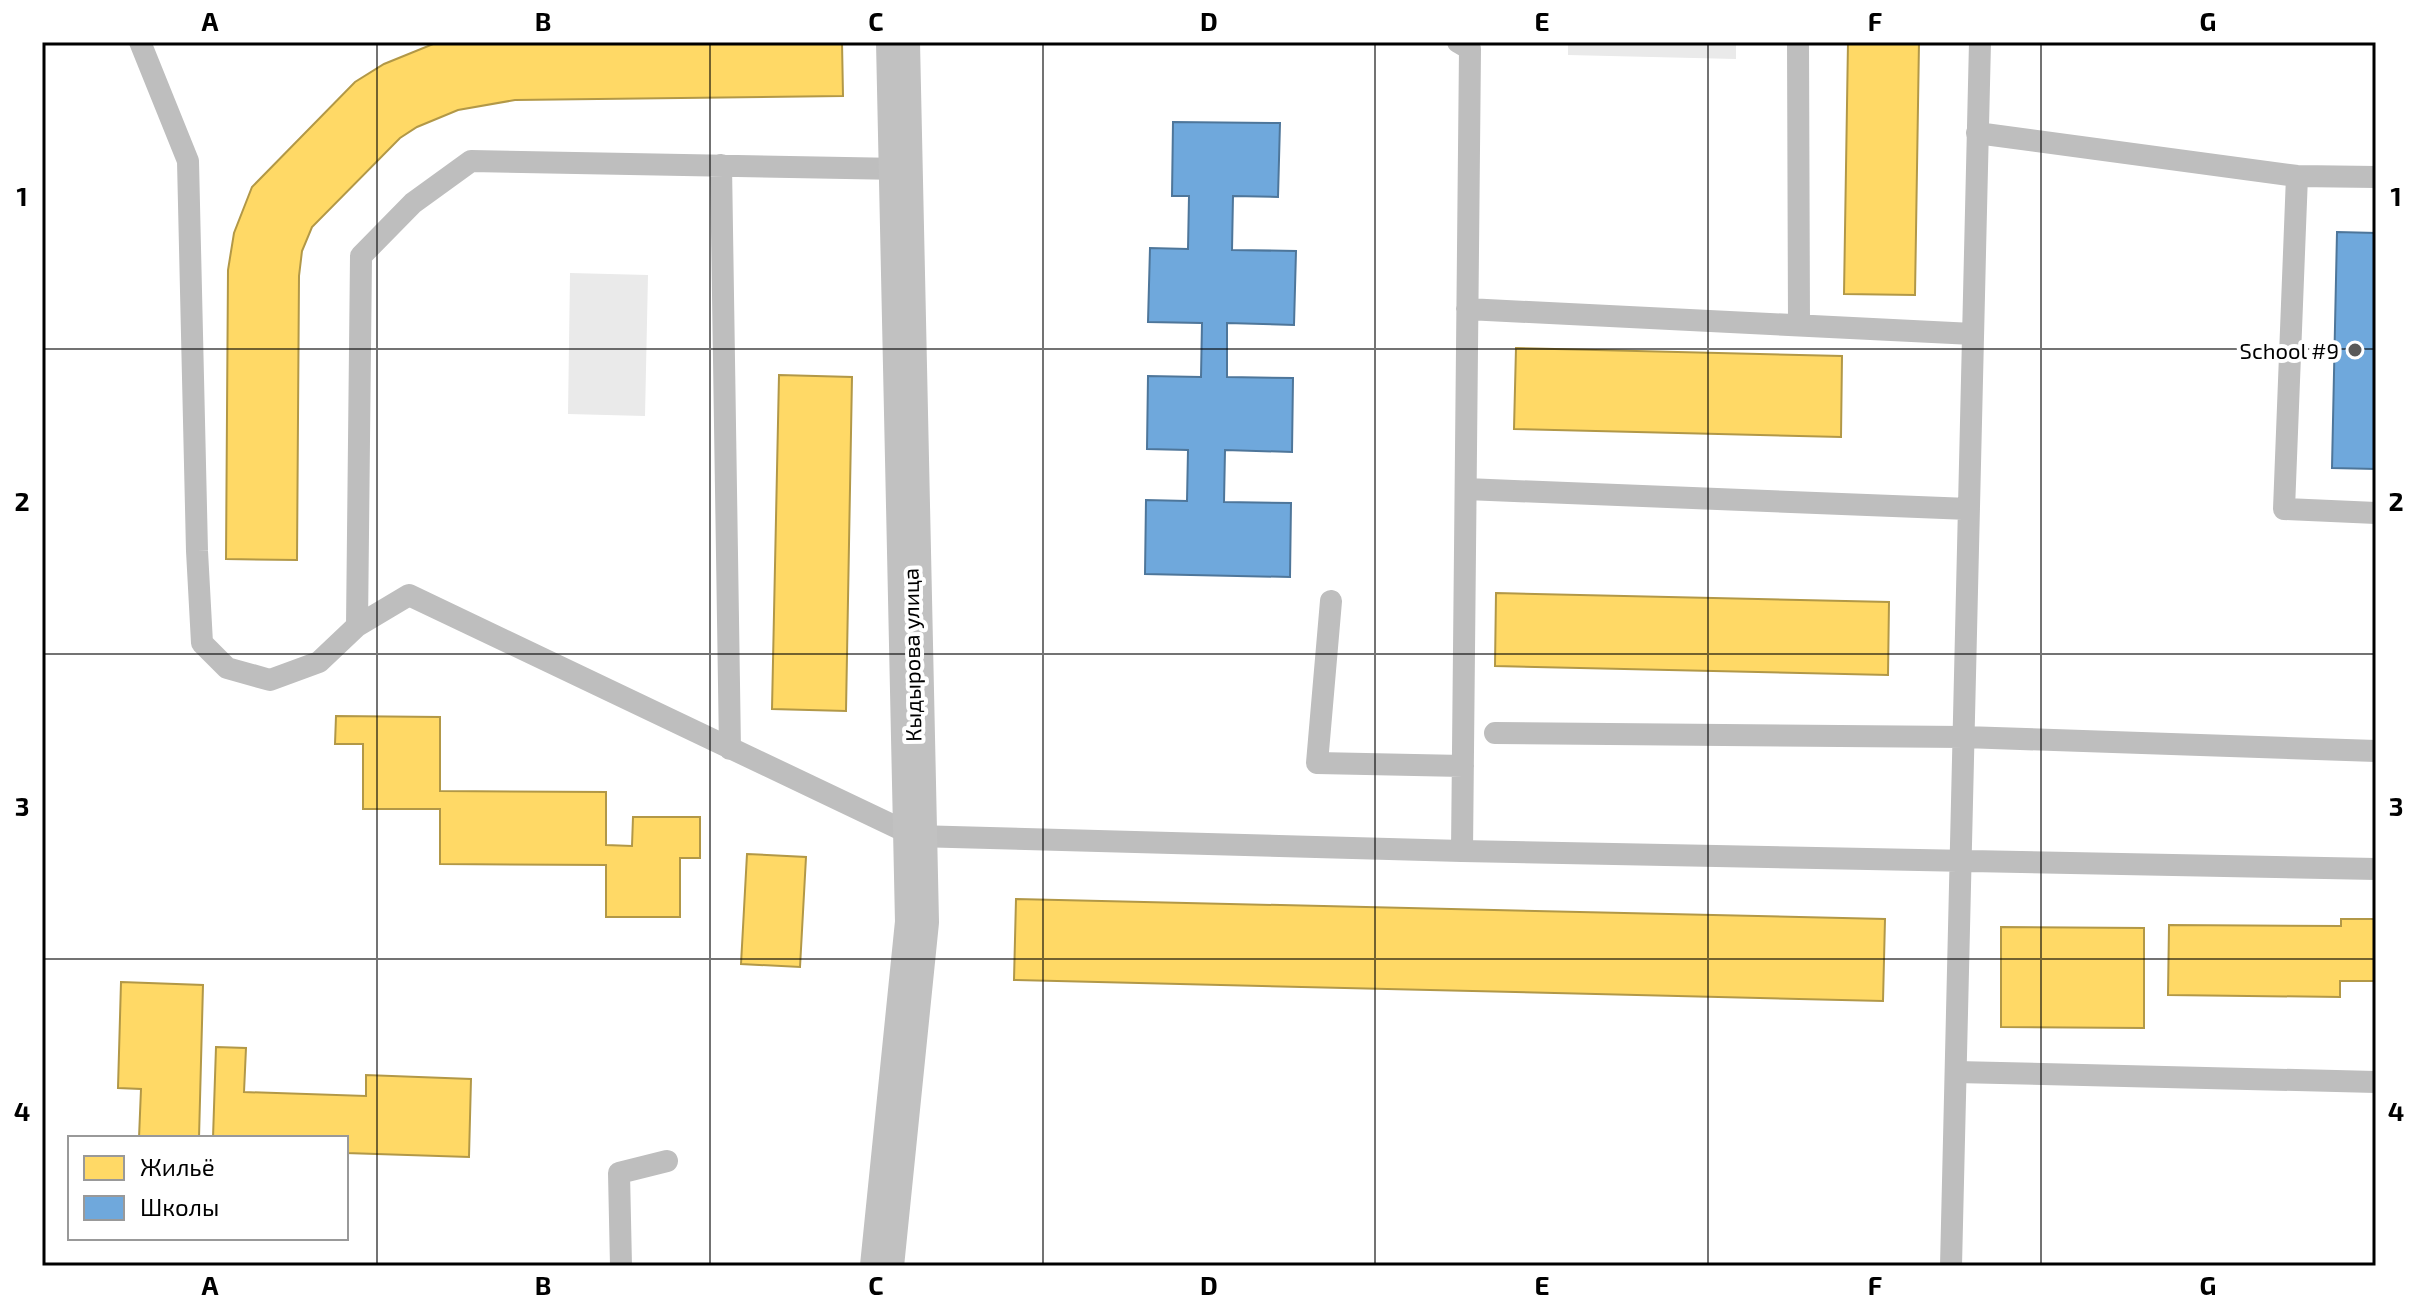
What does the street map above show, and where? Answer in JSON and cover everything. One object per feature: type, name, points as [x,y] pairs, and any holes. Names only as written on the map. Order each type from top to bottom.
[{"type":"street","name":"Кыдырова улица","points":[[882,1266],[917,922],[898,42]]},
{"type":"lane","points":[[140,42],[188,161],[202,643],[227,668],[270,680],[319,662],[357,626],[409,595],[915,836],[1462,851],[2376,869]]},
{"type":"lane","points":[[1458,42],[1470,49],[1462,851]]},
{"type":"lane","points":[[1798,42],[1799,325]]},
{"type":"lane","points":[[1951,1266],[1980,42]]},
{"type":"lane","points":[[1977,133],[2297,176],[2376,177]]},
{"type":"lane","points":[[357,626],[361,256],[413,203],[471,161],[901,169]]},
{"type":"lane","points":[[721,165],[730,749]]},
{"type":"lane","points":[[2297,176],[2284,509],[2376,513]]},
{"type":"lane","points":[[1467,309],[1973,334]]},
{"type":"lane","points":[[1466,489],[1969,509]]},
{"type":"lane","points":[[1331,601],[1317,763],[1463,766]]},
{"type":"lane","points":[[1495,733],[1964,737],[2376,751]]},
{"type":"lane","points":[[1956,1072],[2376,1082]]},
{"type":"lane","points":[[621,1266],[619,1173],[667,1161]]},
{"type":"shaded area","points":[[1568,42],[1736,42],[1736,59],[1568,55]]},
{"type":"shaded area","points":[[570,273],[648,275],[645,416],[568,414]]},
{"type":"building: Жильё","points":[[438,42],[842,42],[843,96],[515,100],[458,110],[417,127],[400,138],[312,227],[302,251],[299,276],[297,560],[226,559],[228,270],[234,233],[252,187],[355,82],[384,64]]},
{"type":"building: Жильё","points":[[1848,42],[1919,42],[1915,295],[1844,294]]},
{"type":"building: Жильё","points":[[1516,348],[1842,356],[1841,437],[1514,429]]},
{"type":"building: Жильё","points":[[779,375],[852,377],[846,711],[772,709]]},
{"type":"building: Жильё","points":[[1496,593],[1889,602],[1888,675],[1495,666]]},
{"type":"building: Жильё","points":[[336,716],[440,717],[440,791],[606,792],[606,845],[632,846],[633,817],[700,817],[700,858],[680,858],[680,917],[606,917],[606,865],[440,864],[440,809],[363,809],[363,744],[335,744]]},
{"type":"building: Жильё","points":[[747,854],[806,857],[800,967],[741,964]]},
{"type":"building: Жильё","points":[[1016,899],[1885,919],[1883,1001],[1014,980]]},
{"type":"building: Жильё","points":[[2341,919],[2376,919],[2376,981],[2340,981],[2340,997],[2168,995],[2169,925],[2341,926]]},
{"type":"building: Жильё","points":[[2001,927],[2144,928],[2144,1028],[2001,1027]]},
{"type":"building: Жильё","points":[[121,982],[203,985],[199,1136],[139,1136],[141,1089],[118,1088]]},
{"type":"building: Жильё","points":[[216,1047],[246,1048],[244,1092],[366,1096],[366,1075],[471,1079],[469,1157],[348,1153],[348,1136],[213,1136]]},
{"type":"building: Школы","points":[[1173,122],[1280,123],[1278,197],[1233,196],[1232,250],[1296,251],[1294,325],[1227,323],[1227,377],[1293,378],[1292,452],[1225,450],[1224,502],[1291,503],[1290,577],[1145,574],[1146,500],[1187,501],[1188,450],[1147,449],[1148,376],[1201,377],[1202,323],[1148,322],[1150,248],[1188,249],[1189,196],[1172,196]]},
{"type":"building: Школы","name":"School #9","points":[[2337,232],[2376,233],[2376,469],[2332,468]]},
{"type":"place","name":"School #9","points":[[2355,350]]}]
